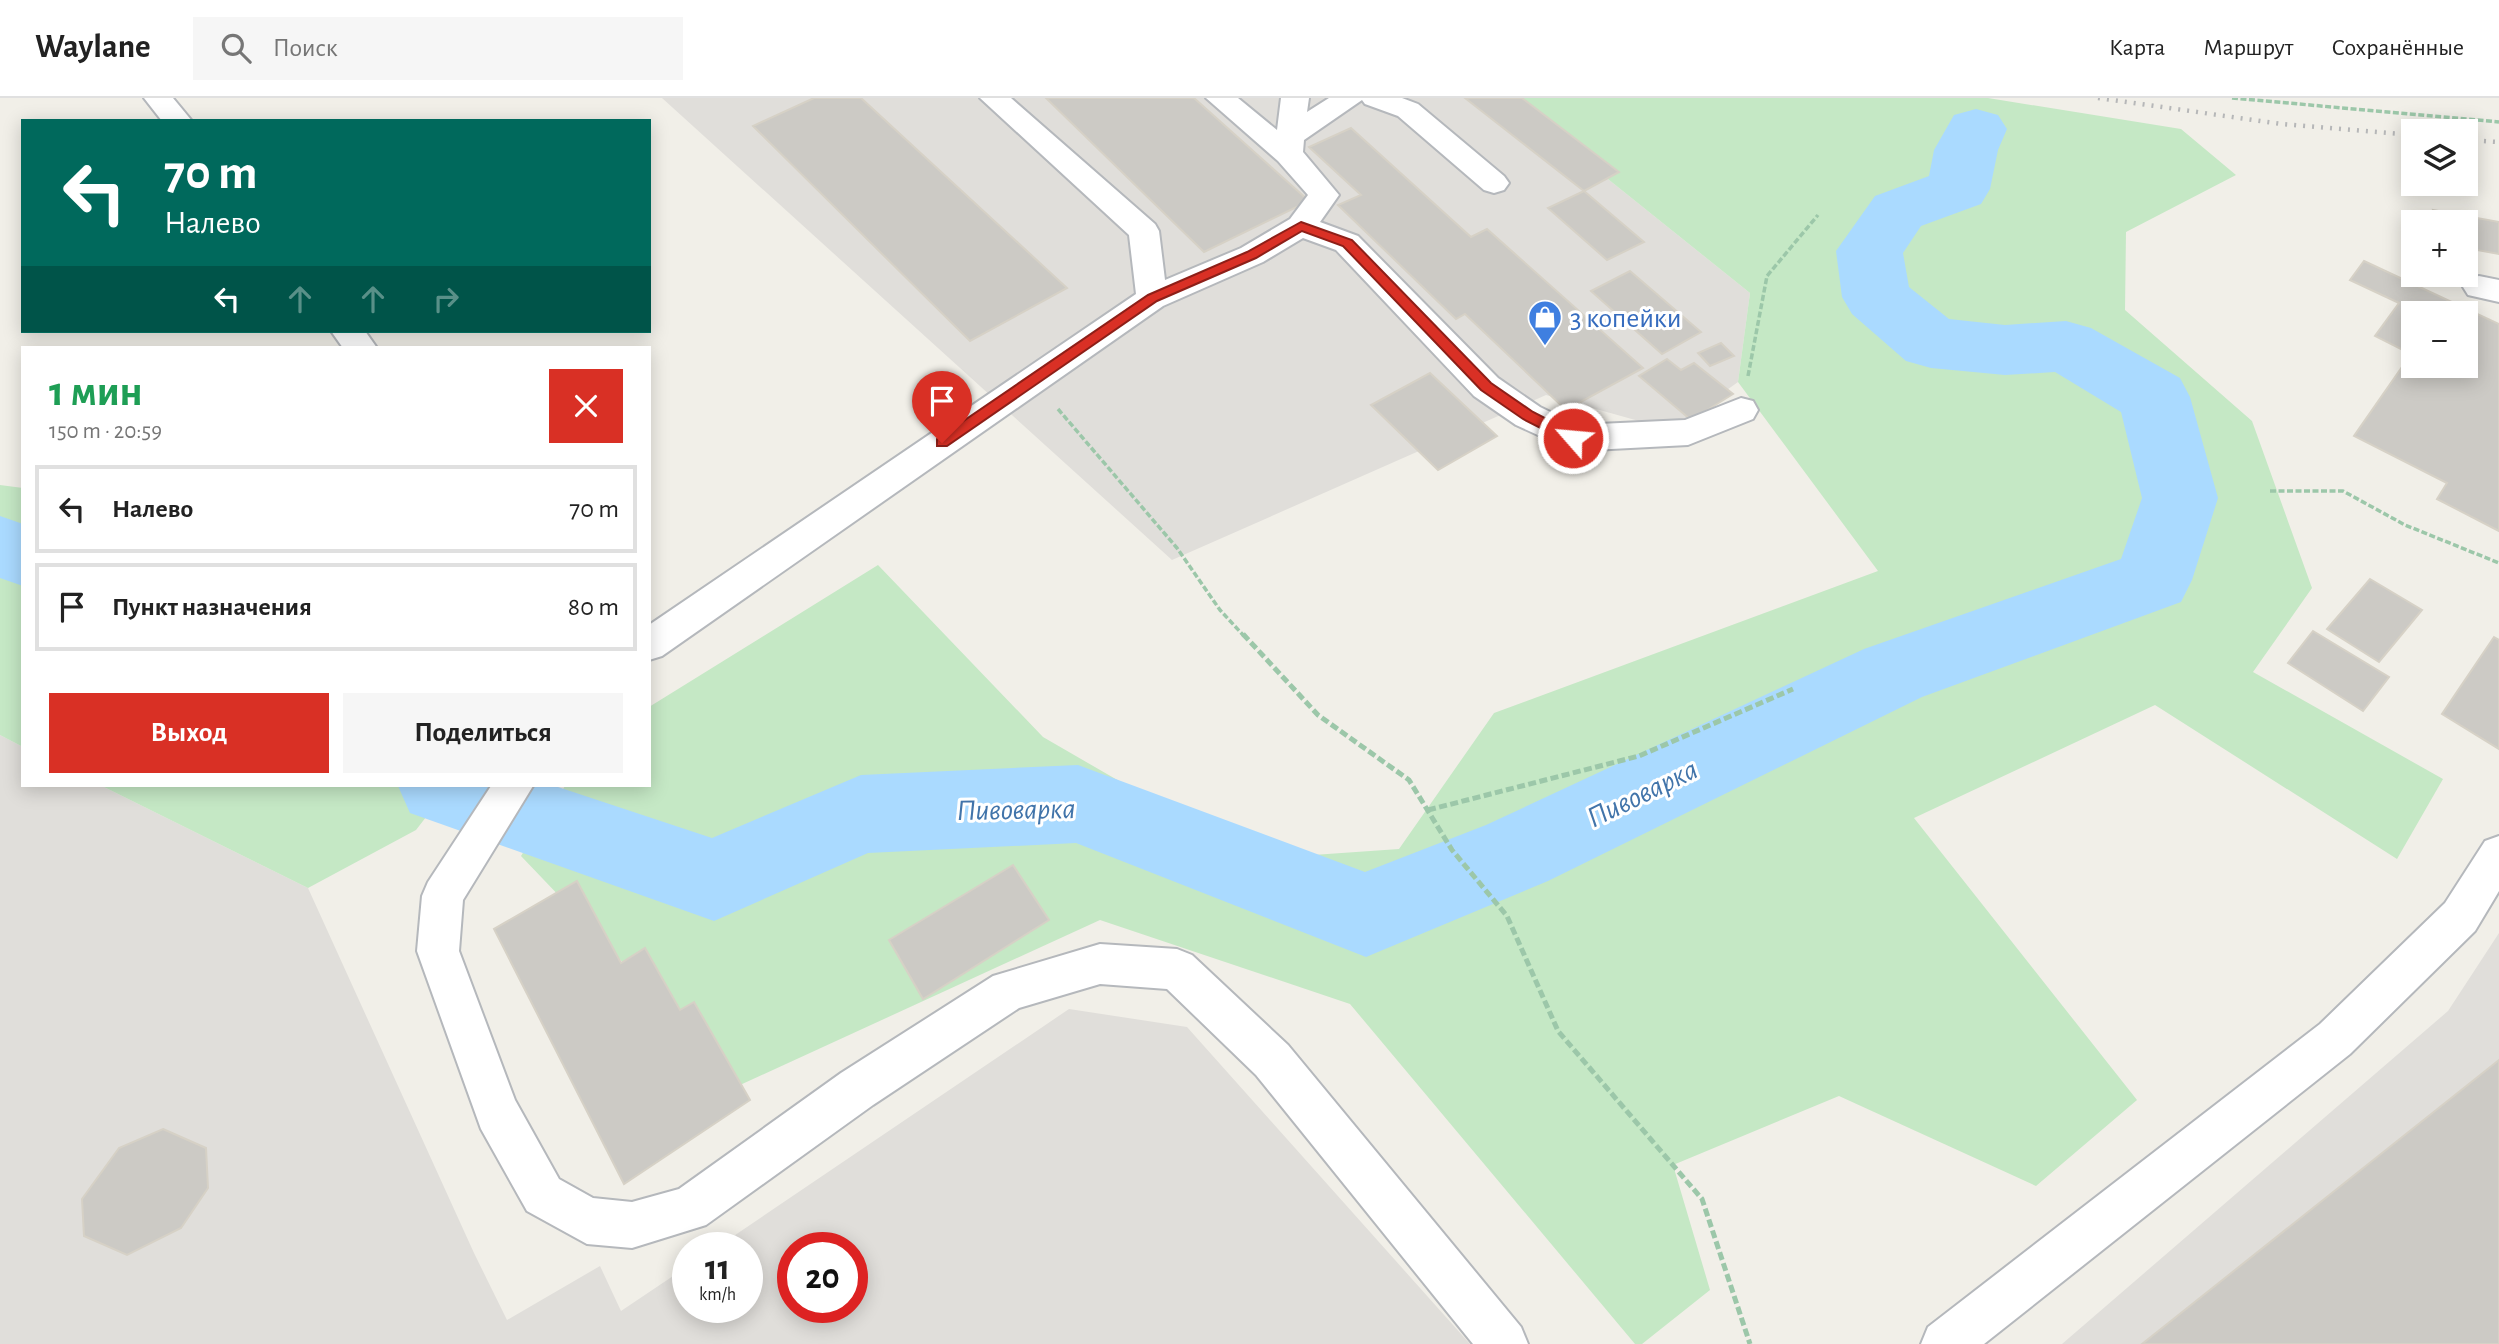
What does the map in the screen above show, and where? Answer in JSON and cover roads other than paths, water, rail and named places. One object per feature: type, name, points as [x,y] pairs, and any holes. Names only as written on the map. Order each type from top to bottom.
[{"type":"lane","points":[[158,98],[176,119]]},
{"type":"lane","points":[[994,98],[1144,231],[1152,298]]},
{"type":"lane","points":[[651,644],[1152,298],[1252,255],[1301,226],[1324,195],[1289,145],[1220,98]]},
{"type":"lane","points":[[1289,145],[1295,98]]},
{"type":"lane","points":[[1289,145],[1349,98]]},
{"type":"lane","points":[[1376,98],[1408,110],[1494,183]]},
{"type":"lane","points":[[1301,226],[1347,243],[1486,387],[1528,416],[1573,438],[1688,432],[1741,410]]},
{"type":"lane","points":[[512,787],[443,896],[438,951],[497,1113],[543,1195],[587,1221],[632,1224],[690,1209],[857,1089],[1008,991],[1100,964],[1177,970],[1272,1059],[1504,1344]]},
{"type":"lane","points":[[1945,1344],[2334,1039],[2460,916],[2499,853]]},
{"type":"waterway","name":"Пивоварка","points":[[444,787],[714,880],[861,814],[1078,804],[1366,915],[1517,853],[1893,673],[2153,580],[2180,498],[2154,397],[2066,346],[2005,350],[1931,343],[1876,297],[1869,251],[1898,211],[1958,189],[1966,150],[1976,129]]},
{"type":"waterway","name":"Пивоварка","points":[[0,547],[21,554]]},
{"type":"railway","points":[[2098,98],[2282,124],[2401,134]]},
{"type":"railway","points":[[2478,141],[2499,142]]},
{"type":"place","name":"3 копейки","points":[[1545,347]]}]
